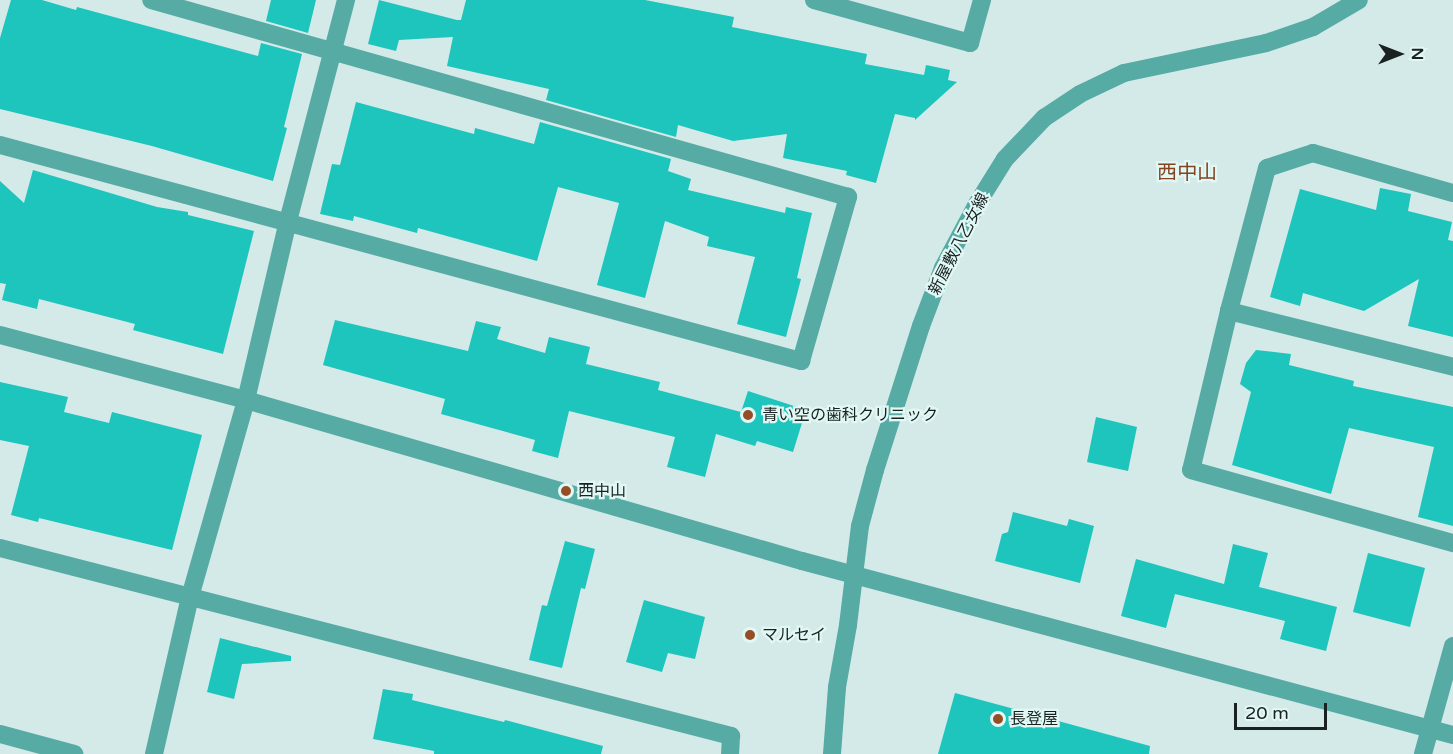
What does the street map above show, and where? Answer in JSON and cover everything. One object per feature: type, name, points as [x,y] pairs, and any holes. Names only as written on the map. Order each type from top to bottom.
[{"type":"street","points":[[0,145],[287,225],[801,362],[848,197],[152,0]]},
{"type":"street","points":[[154,754],[189,597],[246,400],[287,225],[346,0]]},
{"type":"street","points":[[814,0],[970,43],[982,0]]},
{"type":"street","name":"新屋敷八乙女線","points":[[832,754],[837,687],[860,526],[921,326],[943,268],[977,204],[1005,159],[1044,117],[1080,94],[1124,74],[1266,43],[1313,27],[1359,0]]},
{"type":"street","points":[[1453,193],[1313,153],[1267,168],[1229,311],[1191,470],[1453,543]]},
{"type":"street","points":[[1229,311],[1453,368]]},
{"type":"street","points":[[0,334],[246,400],[854,575],[1453,735]]},
{"type":"street","points":[[0,548],[731,736],[730,754]]},
{"type":"street","points":[[1423,754],[1453,646]]},
{"type":"street","points":[[0,734],[74,754]]},
{"type":"building","points":[[11,0],[42,0],[76,10],[77,7],[258,56],[261,43],[302,54],[284,127],[287,128],[273,181],[152,146],[0,109],[0,38]]},
{"type":"building","points":[[271,0],[316,0],[308,33],[266,21]]},
{"type":"building","points":[[379,0],[461,20],[466,0],[645,0],[734,17],[732,27],[867,54],[865,64],[924,75],[926,65],[950,70],[948,80],[957,82],[915,120],[915,118],[895,114],[876,183],[846,175],[847,171],[783,158],[787,134],[733,141],[678,125],[676,137],[546,100],[549,89],[447,66],[453,37],[399,40],[396,51],[368,44]]},
{"type":"building","points":[[356,102],[474,134],[475,128],[534,144],[540,122],[671,159],[668,171],[691,179],[688,190],[785,213],[786,207],[812,213],[797,278],[801,279],[786,337],[737,324],[755,257],[707,246],[709,237],[665,221],[645,298],[597,285],[619,203],[558,187],[537,261],[418,228],[417,233],[354,216],[353,221],[320,214],[332,164],[340,165]]},
{"type":"building","points":[[33,170],[157,207],[188,212],[188,215],[254,231],[223,354],[133,330],[135,324],[39,299],[37,309],[2,300],[6,284],[0,283],[0,181],[24,203]]},
{"type":"building","points":[[1380,188],[1411,194],[1408,211],[1452,222],[1448,240],[1453,241],[1453,337],[1408,326],[1419,279],[1364,311],[1303,293],[1300,306],[1270,297],[1300,189],[1376,210]]},
{"type":"building","points":[[335,320],[468,351],[476,321],[501,327],[497,339],[545,353],[549,337],[590,347],[586,364],[660,382],[658,390],[741,412],[748,391],[806,410],[793,452],[757,441],[755,446],[716,434],[705,477],[667,467],[675,437],[569,411],[558,458],[532,451],[535,440],[441,414],[445,399],[323,365]]},
{"type":"building","points":[[1256,350],[1291,354],[1289,365],[1354,381],[1353,386],[1453,407],[1453,526],[1418,517],[1434,447],[1349,428],[1331,494],[1232,465],[1251,392],[1240,384],[1246,363]]},
{"type":"building","points":[[0,382],[68,397],[64,412],[109,423],[112,412],[202,435],[172,550],[39,518],[38,522],[11,515],[29,446],[0,440]]},
{"type":"building","points":[[1096,417],[1137,427],[1128,471],[1087,462]]},
{"type":"building","points":[[1013,512],[1067,526],[1069,519],[1094,526],[1080,583],[995,561],[1002,534],[1008,532]]},
{"type":"building","points":[[565,541],[595,549],[585,589],[581,588],[562,668],[529,660],[542,605],[547,606]]},
{"type":"building","points":[[1233,544],[1268,553],[1259,587],[1337,607],[1326,651],[1280,639],[1285,621],[1175,594],[1166,628],[1121,616],[1136,559],[1224,584]]},
{"type":"building","points":[[1368,553],[1425,568],[1410,627],[1353,612]]},
{"type":"building","points":[[644,600],[705,617],[695,659],[668,653],[662,672],[626,662]]},
{"type":"building","points":[[220,638],[291,656],[291,661],[242,664],[234,699],[207,692]]},
{"type":"building","points":[[383,689],[413,694],[412,700],[504,722],[505,720],[603,746],[601,754],[434,754],[434,751],[373,739]]},
{"type":"building","name":"長登屋","points":[[955,693],[1150,746],[1149,754],[938,754]]},
{"type":"place","name":"青い空の歯科クリニック","points":[[748,415]]},
{"type":"place","name":"西中山","points":[[566,491]]},
{"type":"place","name":"マルセイ","points":[[750,635]]},
{"type":"place","name":"長登屋","points":[[998,719]]},
{"type":"district","name":"西中山","points":[[1187,173]]}]
